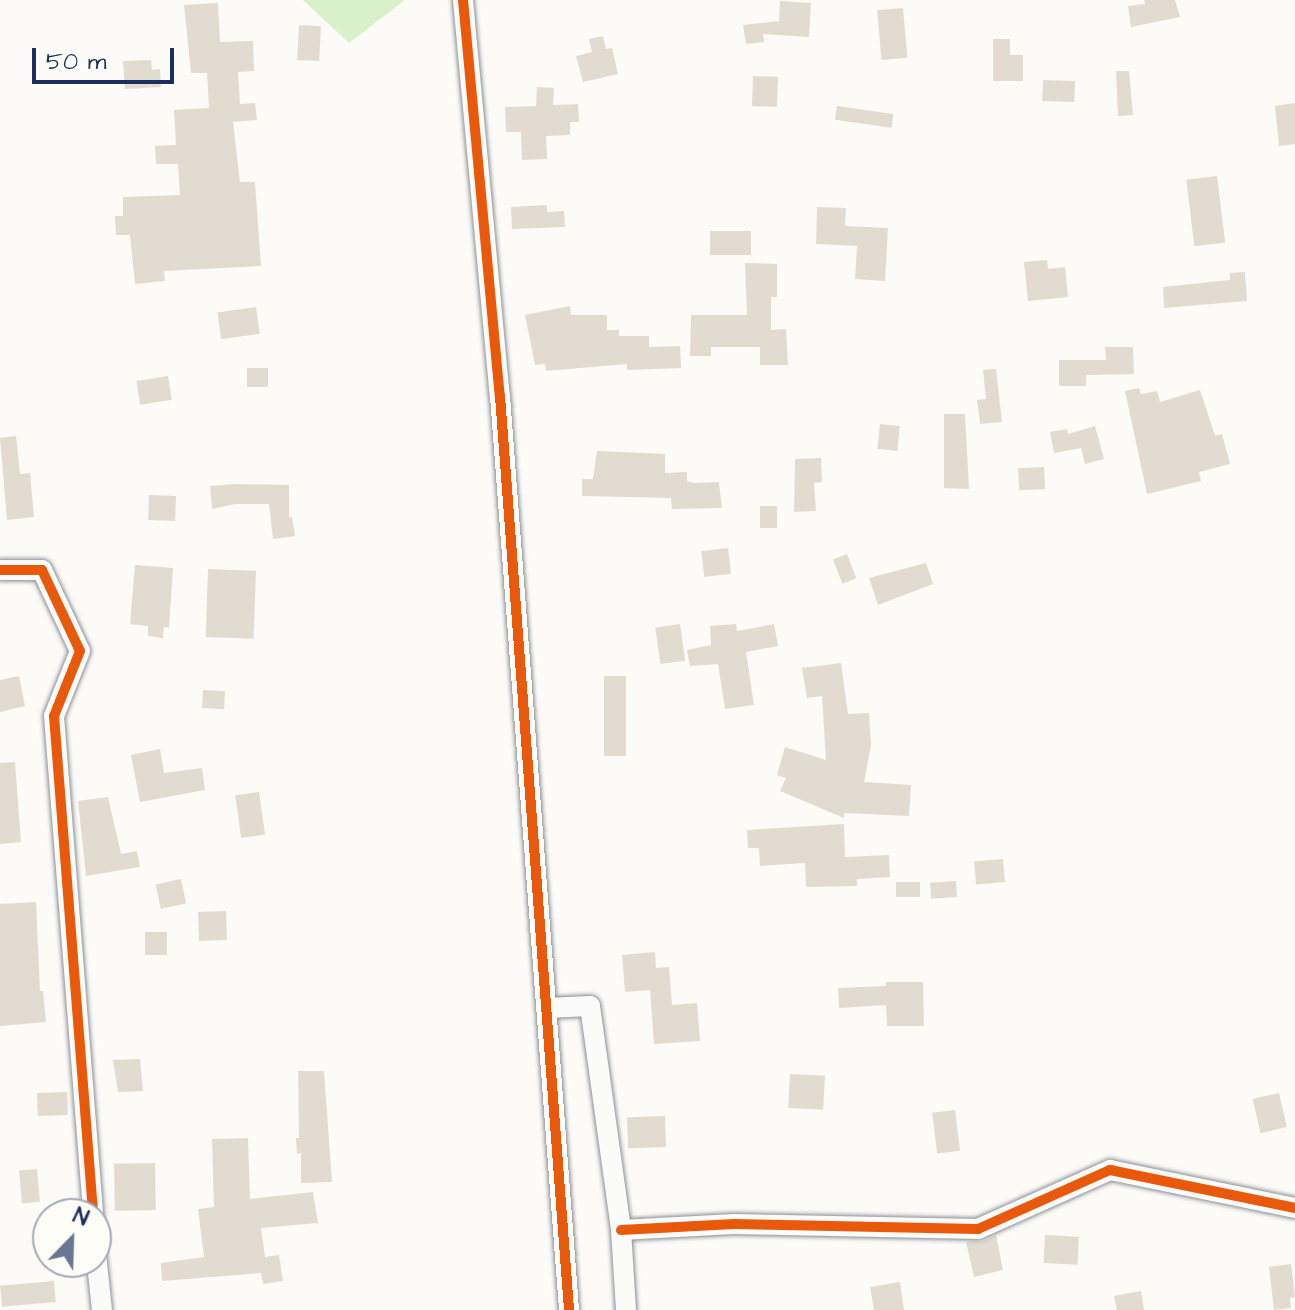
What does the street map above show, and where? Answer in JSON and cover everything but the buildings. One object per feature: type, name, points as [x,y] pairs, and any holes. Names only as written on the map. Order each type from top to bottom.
[{"type":"street","points":[[463,0],[500,396],[569,1310]]},
{"type":"street","points":[[0,570],[42,570],[80,651],[54,716],[92,1198]]},
{"type":"street","points":[[546,1008],[590,1006],[621,1230],[626,1310]]},
{"type":"street","points":[[621,1230],[734,1224],[978,1229],[1110,1170],[1295,1208]]},
{"type":"street","points":[[99,1278],[102,1310]]},
{"type":"green space","points":[[303,0],[405,0],[349,43]]},
{"type":"cycle path","points":[[463,0],[500,396],[569,1310]]},
{"type":"cycle path","points":[[0,570],[42,570],[80,651],[54,716],[92,1198]]},
{"type":"cycle path","points":[[621,1230],[734,1224],[978,1229],[1110,1170],[1295,1208]]}]
